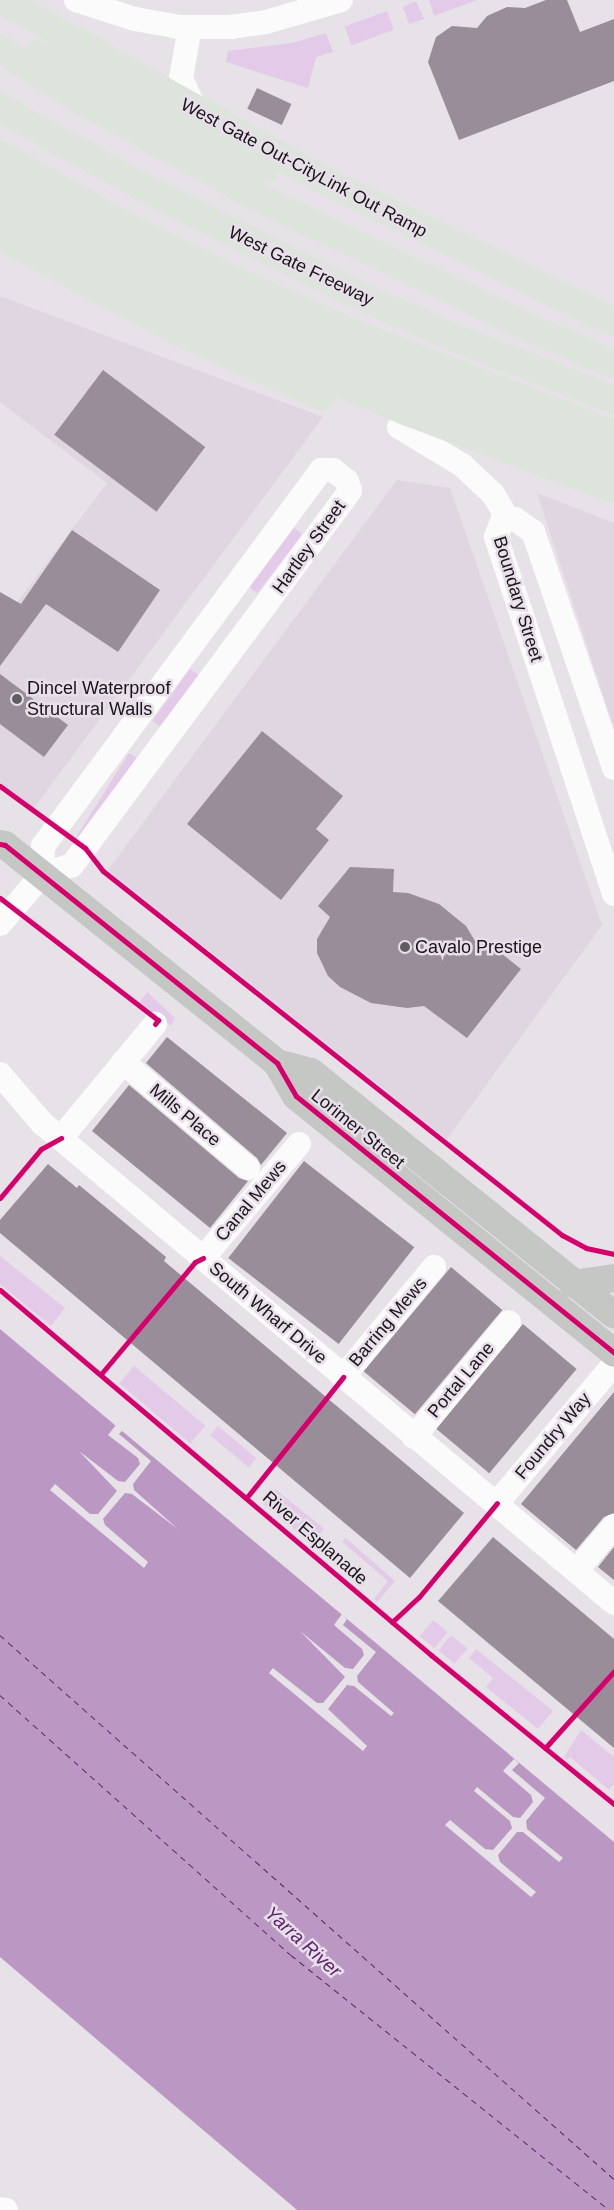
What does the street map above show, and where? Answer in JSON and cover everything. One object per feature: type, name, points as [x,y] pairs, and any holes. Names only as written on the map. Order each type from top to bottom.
[{"type":"highway","name":"West Gate Out-CityLink Out Ramp","points":[[2,0],[196,111],[328,183],[614,322]]},
{"type":"highway","points":[[0,34],[374,225],[473,273],[614,335]]},
{"type":"highway","points":[[0,49],[76,97],[249,193],[532,329],[614,364]]},
{"type":"highway","points":[[0,102],[47,134]]},
{"type":"highway","name":"West Gate Freeway","points":[[0,108],[202,218],[358,295],[462,341],[614,400]]},
{"type":"highway","points":[[0,155],[120,223],[243,284],[358,336],[614,434]]},
{"type":"highway","points":[[0,184],[127,256],[284,331],[423,389],[614,461]]},
{"type":"highway","points":[[0,214],[120,280],[295,364],[410,413],[614,489]]},
{"type":"highway","points":[[0,236],[179,332],[271,375],[399,427],[614,508]]},
{"type":"main road","name":"Lorimer Street","points":[[2,840],[42,875],[277,1063],[296,1096],[611,1351]]},
{"type":"main road","name":"Lorimer Street","points":[[277,1063],[311,1072],[614,1316]]},
{"type":"main road","points":[[573,1284],[614,1278]]},
{"type":"street","points":[[76,0],[135,20],[190,27],[230,27],[266,22],[339,0]]},
{"type":"street","points":[[190,27],[180,78],[196,111]]},
{"type":"street","points":[[399,427],[462,465],[493,494],[508,519]]},
{"type":"street","name":"Hartley Street","points":[[321,470],[333,470],[347,481],[350,491],[70,868],[42,875],[43,846],[214,614],[321,470]]},
{"type":"street","name":"Boundary Street","points":[[614,768],[535,536],[523,522],[508,519],[499,523],[496,537],[614,894]]},
{"type":"street","points":[[214,614],[244,636]]},
{"type":"street","points":[[129,730],[158,751]]},
{"type":"street","points":[[0,924],[42,875]]},
{"type":"street","points":[[61,1138],[155,1024]]},
{"type":"street","name":"Mills Place","points":[[123,1062],[248,1168]]},
{"type":"street","name":"South Wharf Drive","points":[[0,1074],[29,1110],[61,1138],[414,1437],[497,1503],[614,1603]]},
{"type":"street","name":"Canal Mews","points":[[203,1258],[299,1144]]},
{"type":"street","name":"Barring Mews","points":[[343,1377],[434,1267]]},
{"type":"street","name":"Portal Lane","points":[[414,1437],[509,1322]]},
{"type":"street","name":"Foundry Way","points":[[497,1503],[611,1351]]},
{"type":"street","points":[[576,1571],[614,1526]]},
{"type":"street","points":[[0,2209],[6,2210]]},
{"type":"shaded area","points":[[429,0],[477,0],[434,16]]},
{"type":"shaded area","points":[[416,1],[424,19],[409,24],[403,7]]},
{"type":"shaded area","points":[[387,11],[394,30],[352,45],[345,26]]},
{"type":"shaded area","points":[[326,33],[333,52],[316,57],[308,88],[226,62],[228,51],[292,43]]},
{"type":"shaded area","points":[[0,296],[323,417],[32,811],[0,785],[0,625],[107,483],[0,402]]},
{"type":"shaded area","points":[[397,480],[450,488],[602,925],[447,1139],[108,870]]},
{"type":"shaded area","points":[[537,493],[614,523],[614,728]]},
{"type":"shaded area","points":[[294,528],[302,534],[257,593],[249,587]]},
{"type":"shaded area","points":[[190,669],[199,675],[160,726],[152,721]]},
{"type":"shaded area","points":[[129,753],[137,758],[85,841],[77,836]]},
{"type":"shaded area","points":[[147,992],[175,1018],[171,1026],[140,1002]]},
{"type":"shaded area","points":[[0,1256],[65,1308],[51,1326],[0,1284]]},
{"type":"shaded area","points":[[134,1366],[205,1426],[190,1443],[119,1384]]},
{"type":"shaded area","points":[[218,1426],[256,1458],[249,1467],[210,1435]]},
{"type":"shaded area","points":[[275,1489],[324,1529],[312,1543],[263,1504]]},
{"type":"shaded area","points":[[346,1538],[395,1581],[377,1602],[374,1599],[388,1581],[342,1542]]},
{"type":"shaded area","points":[[433,1620],[448,1632],[435,1648],[420,1636]]},
{"type":"shaded area","points":[[451,1635],[467,1648],[455,1664],[438,1651]]},
{"type":"shaded area","points":[[476,1649],[553,1711],[538,1729],[486,1687],[493,1678],[469,1658]]},
{"type":"shaded area","points":[[581,1730],[614,1757],[614,1784],[609,1790],[570,1757],[567,1760],[564,1757]]},
{"type":"water","name":"Yarra River","points":[[0,1329],[614,1842],[614,2210],[297,2210],[0,1957]]},
{"type":"pier","points":[[116,1425],[123,1430],[119,1434],[151,1461],[133,1484],[134,1490],[179,1530],[132,1494],[125,1493],[103,1519],[105,1525],[148,1562],[144,1568],[50,1490],[55,1484],[90,1514],[98,1514],[117,1491],[79,1451],[118,1481],[125,1482],[140,1464],[138,1458],[108,1435]]},
{"type":"pier","points":[[342,1614],[347,1619],[343,1625],[376,1652],[357,1676],[358,1682],[394,1713],[391,1716],[354,1686],[347,1685],[328,1709],[367,1746],[363,1751],[269,1673],[273,1668],[317,1703],[323,1703],[345,1677],[300,1631],[345,1668],[353,1669],[364,1655],[362,1649],[334,1625]]},
{"type":"pier","points":[[514,1759],[519,1763],[512,1770],[545,1798],[526,1821],[527,1829],[563,1858],[559,1862],[523,1832],[517,1832],[498,1855],[500,1862],[536,1892],[531,1897],[445,1825],[450,1820],[485,1849],[493,1850],[512,1828],[510,1821],[474,1791],[477,1787],[513,1817],[520,1818],[533,1802],[531,1795],[503,1771]]},
{"type":"building","points":[[546,0],[567,0],[580,32],[614,19],[614,81],[459,140],[428,62],[436,37],[452,26],[477,28],[487,16],[507,7],[525,8]]},
{"type":"building","points":[[257,88],[291,104],[282,125],[247,109]]},
{"type":"building","points":[[103,370],[205,447],[156,512],[54,435]]},
{"type":"building","points":[[72,530],[160,590],[118,652],[46,604],[0,666],[0,592],[21,604]]},
{"type":"building","name":"Dincel Waterproof Structural Walls","points":[[0,674],[68,725],[44,757],[0,724]]},
{"type":"building","points":[[262,731],[343,796],[316,829],[329,840],[281,900],[187,824]]},
{"type":"building","name":"Cavalo Prestige","points":[[350,867],[394,869],[393,892],[408,893],[439,904],[466,926],[475,941],[483,939],[521,969],[467,1038],[424,1006],[407,1008],[371,1003],[340,987],[328,976],[317,953],[317,939],[330,917],[318,906]]},
{"type":"building","points":[[167,1037],[287,1133],[261,1165],[257,1158],[146,1063]]},
{"type":"building","points":[[129,1085],[239,1178],[248,1181],[210,1228],[92,1131]]},
{"type":"building","points":[[304,1161],[414,1247],[339,1344],[228,1258]]},
{"type":"building","points":[[48,1164],[77,1188],[79,1185],[166,1257],[164,1261],[464,1513],[410,1578],[0,1233],[0,1220]]},
{"type":"building","points":[[451,1267],[502,1310],[415,1414],[364,1371]]},
{"type":"building","points":[[523,1324],[577,1369],[489,1473],[436,1428]]},
{"type":"building","points":[[614,1392],[614,1513],[604,1517],[576,1550],[521,1504]]},
{"type":"building","points":[[493,1537],[614,1639],[614,1748],[438,1601]]},
{"type":"building","points":[[614,1547],[614,1580],[598,1567]]},
{"type":"ferry route","points":[[0,1635],[614,2179]]},
{"type":"ferry route","points":[[0,1695],[291,1955],[609,2210]]},
{"type":"cycle path","points":[[0,786],[85,848],[103,871],[562,1235],[586,1248],[614,1254]]},
{"type":"cycle path","points":[[0,844],[5,845],[277,1063],[296,1096],[614,1353]]},
{"type":"cycle path","points":[[0,898],[158,1020],[155,1024]]},
{"type":"cycle path","points":[[0,1198],[41,1149],[61,1138]]},
{"type":"cycle path","points":[[101,1374],[195,1262],[203,1258]]},
{"type":"cycle path","name":"River Esplanade","points":[[0,1290],[431,1655],[614,1804]]},
{"type":"cycle path","points":[[247,1497],[343,1377]]},
{"type":"cycle path","points":[[392,1622],[419,1597],[497,1503]]},
{"type":"cycle path","points":[[545,1748],[614,1671]]},
{"type":"place","name":"Dincel Waterproof Structural Walls","points":[[17,699]]},
{"type":"place","name":"Cavalo Prestige","points":[[405,947]]}]
